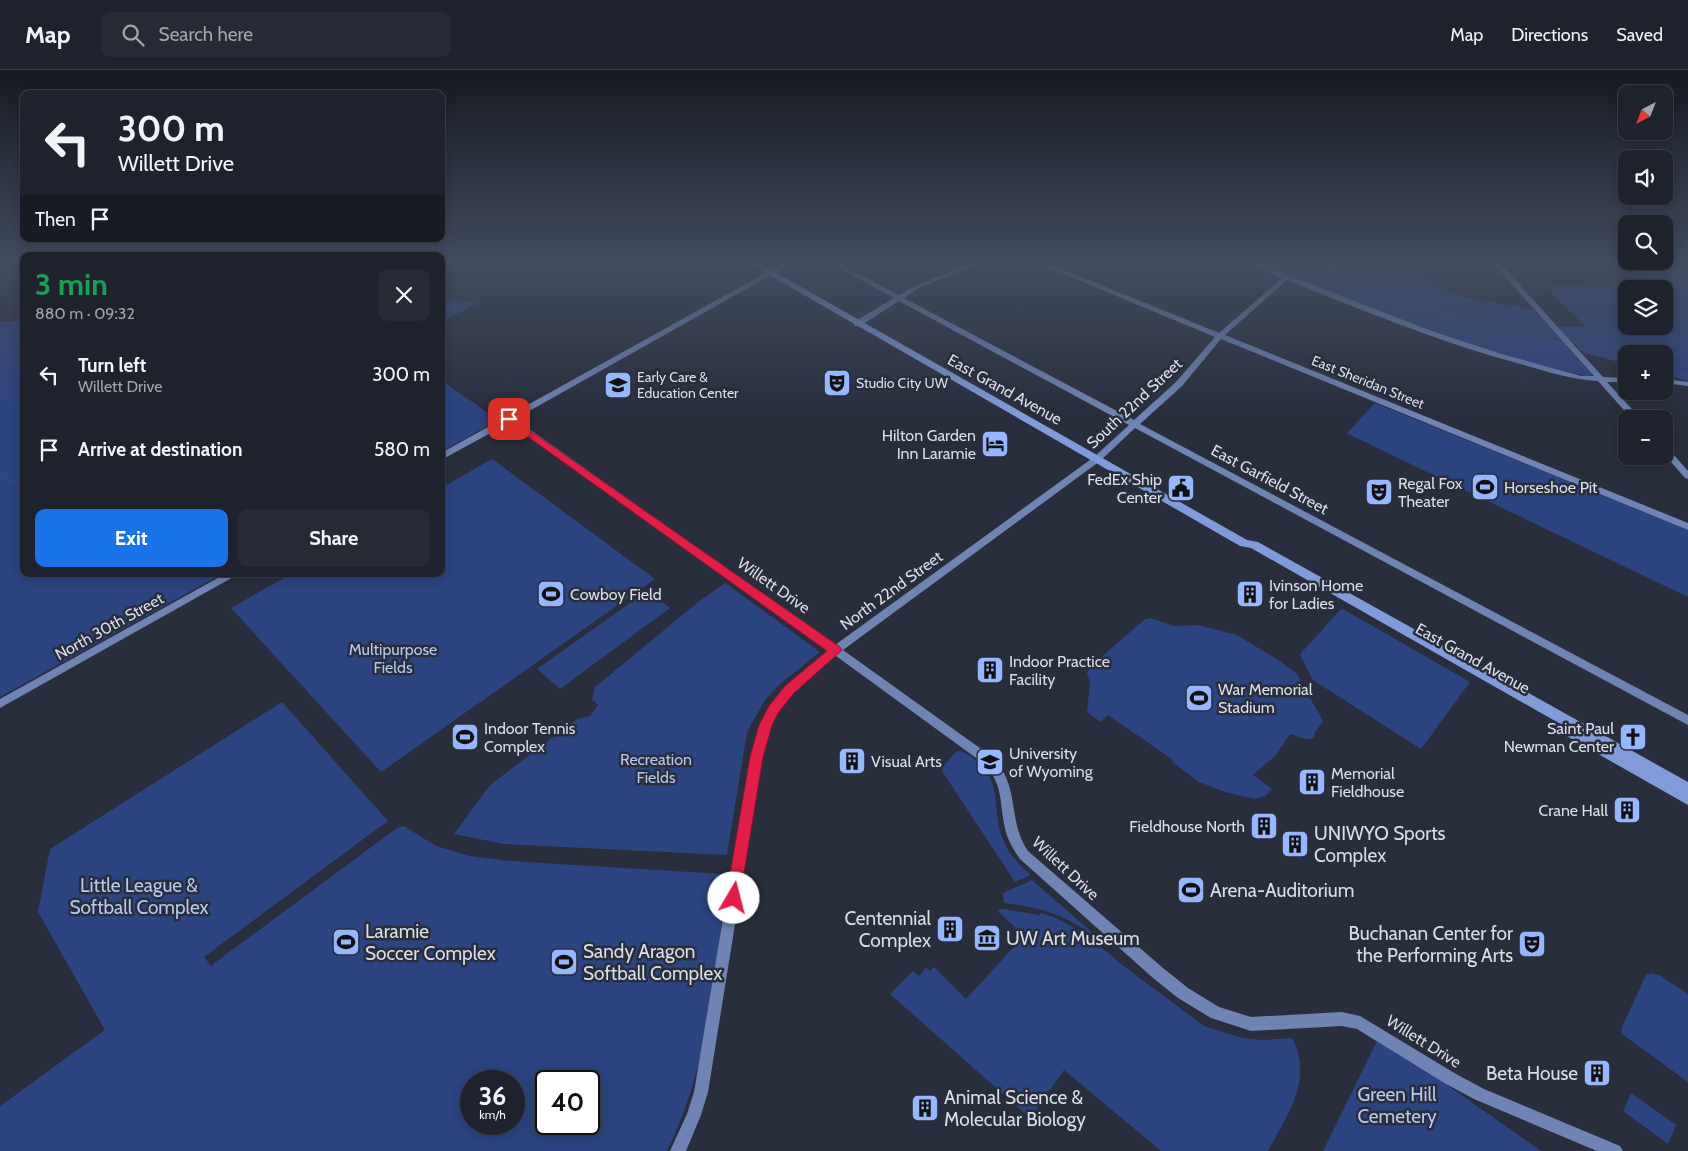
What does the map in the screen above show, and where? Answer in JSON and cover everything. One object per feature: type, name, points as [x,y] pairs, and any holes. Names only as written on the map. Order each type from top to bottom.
[{"type":"main road","name":"East Grand Avenue","points":[[837,312],[1244,543],[1254,545],[1688,789]]},
{"type":"main road","name":"East Grand Avenue","points":[[1244,543],[1249,550],[1688,799]]},
{"type":"street","points":[[445,455],[701,312]]},
{"type":"street","points":[[857,324],[875,312]]},
{"type":"street","name":"East Garfield Street","points":[[928,312],[1688,720]]},
{"type":"street","name":"East Sheridan Street","points":[[1162,312],[1688,527]]},
{"type":"street","name":"South 22nd Street","points":[[1013,520],[1097,459],[1179,384],[1220,336],[1247,312]]},
{"type":"street","points":[[1377,312],[1426,332],[1536,367],[1575,377],[1618,380]]},
{"type":"street","points":[[1541,312],[1628,410]]},
{"type":"street","points":[[1673,382],[1688,384]]},
{"type":"street","name":"Willett Drive","points":[[509,419],[981,754],[990,762],[1002,779],[1006,793],[1011,832],[1024,855],[1158,974],[1200,1005],[1222,1016],[1251,1024],[1342,1019],[1360,1023],[1479,1094],[1615,1151]]},
{"type":"street","points":[[1673,459],[1688,476]]},
{"type":"street","name":"North 22nd Street","points":[[678,1151],[694,1115],[701,1092],[755,766],[763,732],[770,716],[782,698],[836,650],[1013,520]]},
{"type":"street","name":"North 30th Street","points":[[0,704],[227,577]]},
{"type":"green space","points":[[445,312],[460,312],[445,320]]},
{"type":"green space","points":[[1381,312],[1536,312],[1549,326],[1586,327],[1571,312],[1618,312],[1618,335],[1673,335],[1673,312],[1688,312],[1688,381],[1673,377],[1673,345],[1618,345],[1618,362],[1584,353],[1577,345],[1564,343],[1592,374],[1589,377],[1527,362]]},
{"type":"green space","points":[[20,321],[20,577],[217,577],[0,697],[0,322]]},
{"type":"green space","points":[[445,383],[498,420],[445,450]]},
{"type":"green space","points":[[1375,403],[1688,530],[1688,597],[1348,434]]},
{"type":"green space","name":"Multipurpose Fields","points":[[492,459],[655,579],[381,772],[231,608],[286,577],[445,577],[445,486]]},
{"type":"green space","name":"Recreation Fields","points":[[725,583],[820,652],[780,684],[765,700],[747,732],[727,855],[504,844],[454,834],[490,785],[577,719],[590,716],[598,705],[592,699],[595,687],[697,603]]},
{"type":"green space","points":[[647,591],[670,608],[560,689],[537,669]]},
{"type":"green space","points":[[1343,609],[1470,682],[1421,749],[1313,680],[1300,655],[1339,611]]},
{"type":"green space","name":"War Memorial Stadium","points":[[1151,618],[1174,626],[1198,625],[1237,635],[1296,673],[1323,721],[1315,732],[1314,738],[1305,739],[1290,734],[1275,756],[1253,775],[1272,789],[1265,796],[1255,799],[1225,792],[1199,782],[1172,762],[1173,760],[1108,715],[1101,722],[1087,712],[1090,683],[1087,673],[1090,667],[1145,619]]},
{"type":"green space","name":"Little League & Softball Complex","points":[[282,702],[388,821],[204,957],[212,967],[213,964],[397,828],[404,826],[436,846],[470,856],[510,861],[722,874],[727,879],[714,983],[701,1052],[681,1119],[667,1151],[0,1151],[0,1106],[105,1030],[38,912],[50,849]]},
{"type":"green space","points":[[957,751],[964,752],[972,758],[989,776],[995,794],[998,823],[1003,840],[1013,857],[1031,875],[1015,882],[942,771],[944,765]]},
{"type":"green space","points":[[1032,880],[1111,949],[1085,930],[1062,917],[1036,908],[1004,903],[1003,893]]},
{"type":"green space","points":[[1002,909],[1040,915],[1041,913],[1056,918],[1087,935],[1121,964],[1204,1026],[1242,1038],[1263,1040],[1292,1038],[1298,1053],[1299,1083],[1290,1111],[1268,1151],[1161,1151],[1064,1070],[1030,1118],[890,994],[913,971],[919,976],[926,968],[930,971],[934,967],[966,999],[1024,936],[998,911]]},
{"type":"green space","points":[[1652,973],[1659,975],[1688,994],[1688,1082],[1622,1034],[1622,1027],[1646,975]]},
{"type":"green space","name":"Green Hill Cemetery","points":[[1379,1037],[1541,1151],[1323,1151]]},
{"type":"green space","points":[[1631,1093],[1676,1125],[1668,1144],[1623,1111]]},
{"type":"waterway","points":[[1439,312],[1567,345]]},
{"type":"waterway","points":[[1576,348],[1618,358]]},
{"type":"waterway","points":[[1673,372],[1688,376]]},
{"type":"waterway","points":[[0,479],[20,483]]},
{"type":"place","name":"Studio City UW","points":[[837,383]]},
{"type":"place","name":"Early Care & Education Center","points":[[618,385]]},
{"type":"place","name":"Hilton Garden Inn Laramie","points":[[995,444]]},
{"type":"place","name":"Horseshoe Pit","points":[[1485,487]]},
{"type":"place","name":"FedEx Ship Center","points":[[1181,488]]},
{"type":"place","name":"Regal Fox Theater","points":[[1379,492]]},
{"type":"place","name":"Cowboy Field","points":[[551,594]]},
{"type":"place","name":"Ivinson Home for Ladies","points":[[1250,594]]},
{"type":"place","name":"Indoor Practice Facility","points":[[990,670]]},
{"type":"place","name":"War Memorial Stadium","points":[[1199,698]]},
{"type":"place","name":"Indoor Tennis Complex","points":[[465,737]]},
{"type":"place","name":"Saint Paul Newman Center","points":[[1633,737]]},
{"type":"place","name":"Visual Arts","points":[[852,761]]},
{"type":"place","name":"University of Wyoming","points":[[990,762]]},
{"type":"place","name":"Memorial Fieldhouse","points":[[1312,782]]},
{"type":"place","name":"Crane Hall","points":[[1627,810]]},
{"type":"place","name":"Fieldhouse North","points":[[1264,826]]},
{"type":"place","name":"UNIWYO Sports Complex","points":[[1295,844]]},
{"type":"place","name":"Arena-Auditorium","points":[[1191,890]]},
{"type":"place","name":"Centennial Complex","points":[[950,929]]},
{"type":"place","name":"UW Art Museum","points":[[987,938]]},
{"type":"place","name":"Laramie Soccer Complex","points":[[346,942]]},
{"type":"place","name":"Buchanan Center for the Performing Arts","points":[[1532,944]]},
{"type":"place","name":"Sandy Aragon Softball Complex","points":[[564,962]]},
{"type":"place","name":"Beta House","points":[[1597,1073]]},
{"type":"place","name":"Animal Science & Molecular Biology","points":[[925,1108]]},
{"type":"route","points":[[509,419],[836,650],[790,690],[774,709],[766,725],[756,757],[734,898]]}]
